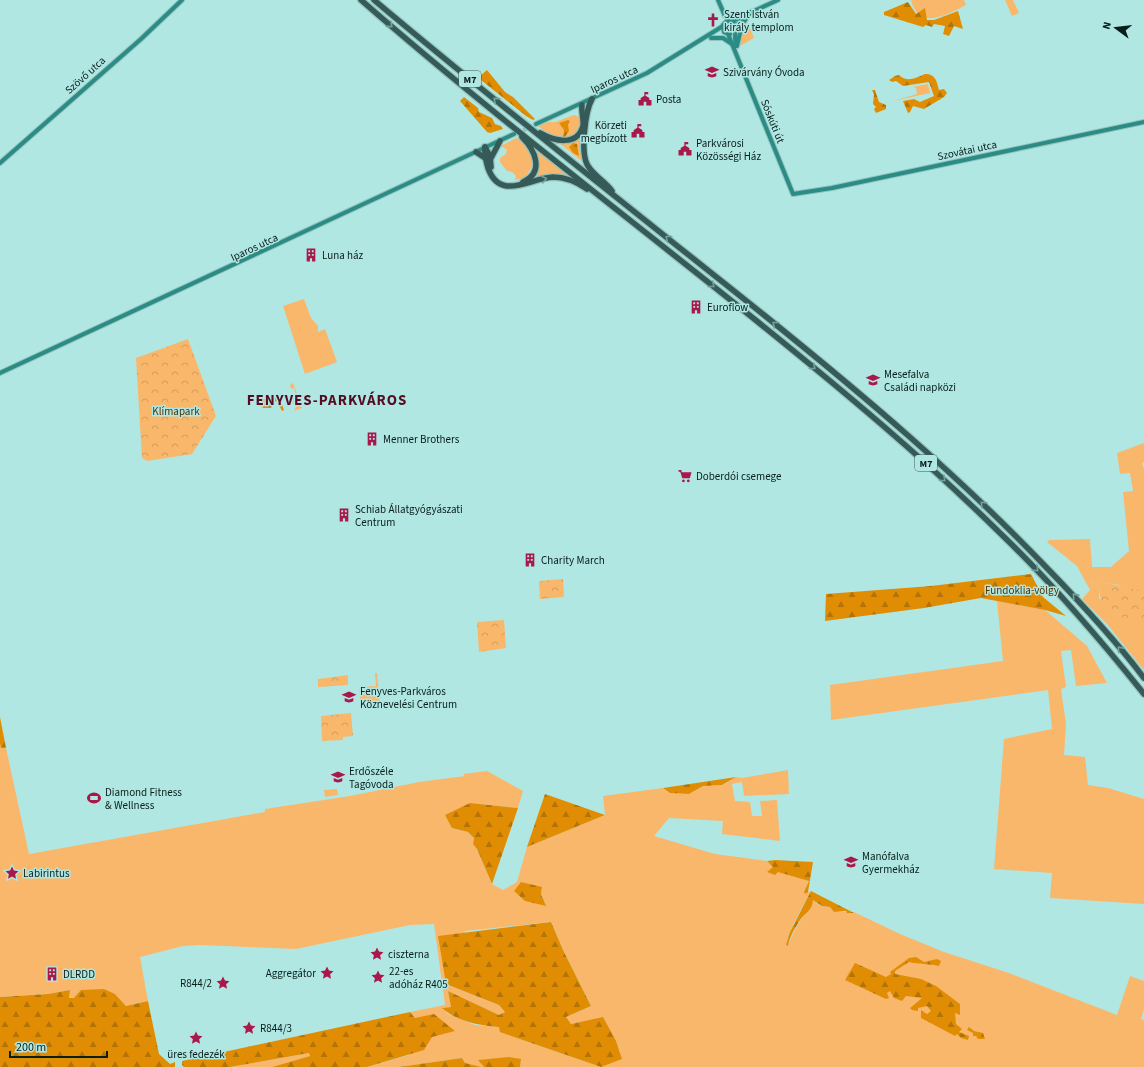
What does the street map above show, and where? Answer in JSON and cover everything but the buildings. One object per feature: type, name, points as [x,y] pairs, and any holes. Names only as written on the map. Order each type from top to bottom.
[{"type":"highway","name":"M7","points":[[361,0],[508,122],[825,376],[906,446],[969,503],[1061,595],[1099,638],[1144,694]]},
{"type":"highway","name":"M7","points":[[374,0],[526,125],[848,384],[944,466],[1068,589],[1144,678]]},
{"type":"highway","points":[[526,125],[548,137],[566,140],[577,136],[580,132],[584,114],[592,99]]},
{"type":"highway","points":[[582,105],[584,114],[584,152],[586,162],[591,170],[610,187],[619,199]]},
{"type":"highway","points":[[574,108],[584,114]]},
{"type":"highway","points":[[476,152],[487,159],[495,176],[502,181],[509,184],[518,184],[527,181],[535,170],[536,161],[534,151],[508,122]]},
{"type":"highway","points":[[487,159],[500,141]]},
{"type":"highway","points":[[485,147],[492,177],[502,184],[514,186],[545,178],[568,179],[583,187],[602,202],[616,208]]},
{"type":"street","name":"Szövő utca","points":[[0,163],[182,0]]},
{"type":"street","points":[[718,0],[722,11],[736,27]]},
{"type":"street","name":"Iparos utca","points":[[536,124],[582,105],[647,73],[723,25],[778,0]]},
{"type":"street","name":"Sóskúti út","points":[[722,11],[723,25],[737,53],[793,194]]},
{"type":"street","points":[[734,32],[741,19],[751,12]]},
{"type":"street","points":[[737,53],[741,26],[751,12]]},
{"type":"street","name":"Sóskúti út","points":[[734,32],[737,53]]},
{"type":"street","name":"Iparos utca","points":[[695,44],[734,32]]},
{"type":"street","points":[[711,38],[719,37],[726,39],[737,53]]},
{"type":"street","name":"Szovátai utca","points":[[793,194],[832,188],[1144,122]]},
{"type":"street","name":"Iparos utca","points":[[0,373],[229,268],[514,134]]},
{"type":"green space","points":[[911,0],[964,0],[966,5],[942,16],[927,18],[920,15],[915,10]]},
{"type":"green space","points":[[1005,0],[1013,0],[1019,13],[1012,16]]},
{"type":"green space","points":[[908,2],[916,14],[925,8],[927,20],[934,20],[958,11],[963,29],[954,26],[949,36],[943,34],[945,26],[934,24],[932,27],[926,25],[923,27],[884,15],[884,12]]},
{"type":"green space","points":[[747,21],[754,38],[740,46],[744,25]]},
{"type":"green space","points":[[487,70],[505,92],[513,97],[535,119],[533,120],[526,116],[481,80],[479,77]]},
{"type":"green space","points":[[925,74],[932,75],[937,81],[939,90],[944,89],[947,93],[944,97],[924,109],[913,106],[908,113],[903,101],[914,99],[920,102],[934,96],[929,82],[903,86],[896,81],[892,82],[889,80],[899,75],[905,79],[908,79]]},
{"type":"green space","points":[[928,84],[930,93],[893,101],[917,94],[916,88],[913,87]]},
{"type":"green space","points":[[872,90],[875,90],[879,102],[886,105],[886,109],[876,113],[874,109],[876,107],[873,104],[874,94]]},
{"type":"green space","points":[[464,97],[478,108],[479,112],[492,118],[495,124],[501,126],[503,129],[490,133],[487,132],[460,101]]},
{"type":"green space","points":[[574,115],[580,117],[582,122],[578,130],[568,138],[551,135],[538,126],[548,122],[555,122]]},
{"type":"green space","points":[[568,120],[570,121],[568,125],[569,131],[563,138],[564,130],[559,123]]},
{"type":"green space","points":[[583,133],[582,154],[584,163],[559,143],[563,143]]},
{"type":"green space","points":[[516,138],[529,148],[533,165],[525,178],[515,180],[516,176],[512,172],[507,171],[500,162],[500,158],[506,154],[507,150],[501,146]]},
{"type":"green space","points":[[573,143],[577,144],[579,156],[573,153],[569,147]]},
{"type":"green space","points":[[537,150],[572,178],[532,179],[538,165]]},
{"type":"green space","points":[[304,299],[311,318],[318,326],[318,332],[325,329],[337,362],[305,374],[283,306]]},
{"type":"green space","name":"Klímapark","points":[[188,339],[216,416],[192,454],[147,461],[142,458],[136,358]]},
{"type":"green space","points":[[293,383],[302,408],[294,411],[296,407],[295,403],[293,404],[290,400],[296,396],[294,388],[291,389],[290,385]]},
{"type":"green space","points":[[278,394],[281,396],[280,399],[284,410],[282,411],[277,401],[274,402],[271,408],[263,408],[259,400],[271,398]]},
{"type":"green space","points":[[1144,443],[1144,462],[1142,463],[1144,469],[1144,599],[1119,585],[1089,580],[1099,587],[1099,599],[1144,609],[1144,670],[1107,624],[1082,599],[1090,590],[1077,566],[1047,542],[1049,540],[1090,539],[1092,567],[1111,567],[1129,551],[1123,492],[1133,491],[1130,473],[1120,474],[1117,453]]},
{"type":"green space","name":"Fundoklia-völgy","points":[[1031,574],[1043,597],[1066,616],[1045,610],[981,598],[924,608],[825,621],[826,594],[931,586]]},
{"type":"green space","points":[[563,579],[564,597],[540,599],[539,581]]},
{"type":"green space","name":"Fundoklia-völgy","points":[[1088,579],[1144,591],[1144,622],[1119,617],[1107,610],[1100,597],[1099,587]]},
{"type":"green space","points":[[997,601],[1045,610],[1087,646],[1107,683],[1076,686],[1071,650],[1061,651],[1066,687],[1061,689],[1066,724],[1064,755],[1085,757],[1088,785],[1108,788],[1144,799],[1144,904],[1050,898],[1052,873],[994,869],[1004,739],[1052,729],[1048,690],[831,720],[830,685],[1003,661]]},
{"type":"green space","points":[[504,620],[506,648],[479,652],[477,622]]},
{"type":"green space","points":[[375,673],[377,673],[380,708],[361,709],[359,687],[376,686]]},
{"type":"green space","points":[[348,675],[348,685],[318,687],[318,679]]},
{"type":"green space","points":[[351,713],[353,736],[343,737],[343,740],[322,741],[321,716]]},
{"type":"green space","points":[[0,717],[6,748],[1,748],[0,744]]},
{"type":"green space","points":[[0,744],[1,748],[6,748],[29,854],[265,812],[265,809],[350,796],[419,782],[465,776],[463,774],[487,771],[523,791],[518,808],[470,803],[452,828],[468,832],[474,838],[473,844],[477,849],[492,884],[503,890],[517,882],[527,847],[605,815],[603,796],[663,788],[670,793],[689,794],[703,786],[723,785],[736,777],[742,778],[788,770],[789,794],[744,796],[742,782],[732,784],[735,801],[750,802],[752,816],[762,816],[760,801],[777,800],[780,841],[722,834],[723,821],[669,818],[654,836],[715,854],[767,861],[774,867],[772,869],[809,881],[806,888],[808,892],[811,891],[792,927],[789,935],[788,946],[796,927],[809,910],[813,900],[821,906],[830,907],[834,912],[854,912],[900,934],[944,952],[1009,973],[1117,1015],[1130,976],[1144,981],[1144,1009],[1141,1019],[1144,1020],[1144,1067],[601,1067],[520,1067],[521,1059],[479,1060],[484,1067],[482,1067],[465,1063],[462,1058],[399,1067],[367,1067],[409,1055],[415,1018],[410,1012],[445,1005],[434,924],[410,925],[296,949],[200,945],[183,946],[140,957],[148,1001],[126,1006],[115,994],[69,998],[70,990],[48,994],[0,997]],"holes":[[[521,882],[542,889],[541,894],[543,897]],[[551,922],[563,950],[591,1006],[566,1017],[570,1024],[603,1018],[620,1052],[601,1067],[514,1037],[499,1027],[475,1025],[448,1014],[443,1008],[451,1007],[448,991],[499,1015],[505,1012],[499,1005],[446,984],[465,931]]]},
{"type":"green space","points":[[736,777],[722,785],[703,786],[689,794],[670,793],[663,788]]},
{"type":"green space","points":[[337,789],[338,795],[325,797],[324,790]]},
{"type":"green space","points":[[545,794],[605,815],[527,847]]},
{"type":"green space","points":[[470,803],[518,808],[492,884],[477,849],[473,844],[474,838],[468,832],[452,828],[445,815]]},
{"type":"green space","points":[[767,861],[813,862],[808,892],[805,894],[804,892],[809,881],[778,872],[775,875],[767,872],[773,867]]},
{"type":"green space","points":[[521,882],[542,887],[541,894],[546,906],[525,901],[514,891]]},
{"type":"green space","points":[[811,891],[854,913],[847,913],[846,911],[834,912],[830,907],[822,906],[813,900],[810,909],[800,920],[795,929],[788,946],[786,945],[790,932]]},
{"type":"green space","points":[[551,922],[563,950],[591,1006],[566,1017],[571,1024],[603,1017],[616,1041],[622,1059],[601,1067],[500,1032],[499,1027],[476,1024],[462,1020],[448,1013],[442,1008],[451,1007],[448,991],[499,1015],[505,1012],[499,1005],[446,984],[438,936]]},
{"type":"green space","points":[[916,957],[924,962],[937,959],[941,961],[939,966],[909,962],[895,971],[895,974],[921,979],[936,986],[960,1004],[960,1015],[955,1013],[956,1024],[962,1029],[959,1032],[969,1036],[968,1040],[961,1038],[957,1034],[955,1036],[921,1018],[921,1010],[927,1014],[931,1011],[927,1006],[918,1008],[918,1011],[910,1008],[922,998],[906,996],[902,1001],[894,998],[890,991],[887,993],[889,998],[886,999],[845,980],[855,963],[886,977],[891,974],[890,972],[909,958]]},
{"type":"green space","points":[[104,989],[115,994],[126,1006],[148,1001],[159,1054],[170,1064],[175,1062],[175,1067],[0,1067],[0,997],[48,994],[70,990],[69,998],[74,998],[81,990]]},
{"type":"green space","points":[[410,1012],[415,1018],[434,1014],[455,1031],[432,1037],[424,1050],[367,1067],[272,1067],[310,1056],[309,1053],[230,1067],[184,1067],[182,1065],[182,1061]]},
{"type":"green space","points":[[969,1027],[974,1031],[983,1033],[985,1039],[978,1039],[976,1036],[973,1036],[973,1033],[967,1030]]},
{"type":"green space","points":[[309,1053],[310,1056],[272,1067],[230,1067]]},
{"type":"green space","points":[[509,1057],[521,1059],[520,1067],[484,1067],[478,1060]]},
{"type":"green space","points":[[462,1058],[465,1063],[482,1067],[399,1067]]},
{"type":"tunnel","points":[[518,133],[536,124]]},
{"type":"place","name":"Szent István király templom","points":[[713,20]]},
{"type":"place","name":"Szivárvány Óvoda","points":[[712,72]]},
{"type":"place","name":"Posta","points":[[645,99]]},
{"type":"place","name":"Körzeti megbízott","points":[[638,131]]},
{"type":"place","name":"Parkvárosi Közösségi Ház","points":[[685,149]]},
{"type":"place","name":"Luna ház","points":[[311,255]]},
{"type":"place","name":"Euroflow","points":[[696,307]]},
{"type":"place","name":"Mesefalva Családi napközi","points":[[873,380]]},
{"type":"place","name":"Menner Brothers","points":[[372,439]]},
{"type":"place","name":"Doberdói csemege","points":[[685,476]]},
{"type":"place","name":"Schiab Állatgyógyászati Centrum","points":[[344,515]]},
{"type":"place","name":"Charity March","points":[[530,560]]},
{"type":"place","name":"Fenyves-Parkváros Köznevelési Centrum","points":[[349,697]]},
{"type":"place","name":"Erdőszéle Tagóvoda","points":[[338,777]]},
{"type":"place","name":"Diamond Fitness & Wellness","points":[[94,798]]},
{"type":"place","name":"Manófalva Gyermekház","points":[[851,862]]},
{"type":"place","name":"Labirintus","points":[[12,873]]},
{"type":"place","name":"ciszterna","points":[[377,954]]},
{"type":"place","name":"Aggregátor","points":[[327,973]]},
{"type":"place","name":"DLRDD","points":[[52,974]]},
{"type":"place","name":"22-es adóház R405","points":[[378,977]]},
{"type":"place","name":"R844/2","points":[[223,983]]},
{"type":"place","name":"R844/3","points":[[249,1028]]},
{"type":"place","name":"üres fedezék","points":[[196,1038]]},
{"type":"district","name":"FENYVES-PARKVÁROS","points":[[327,400]]}]
